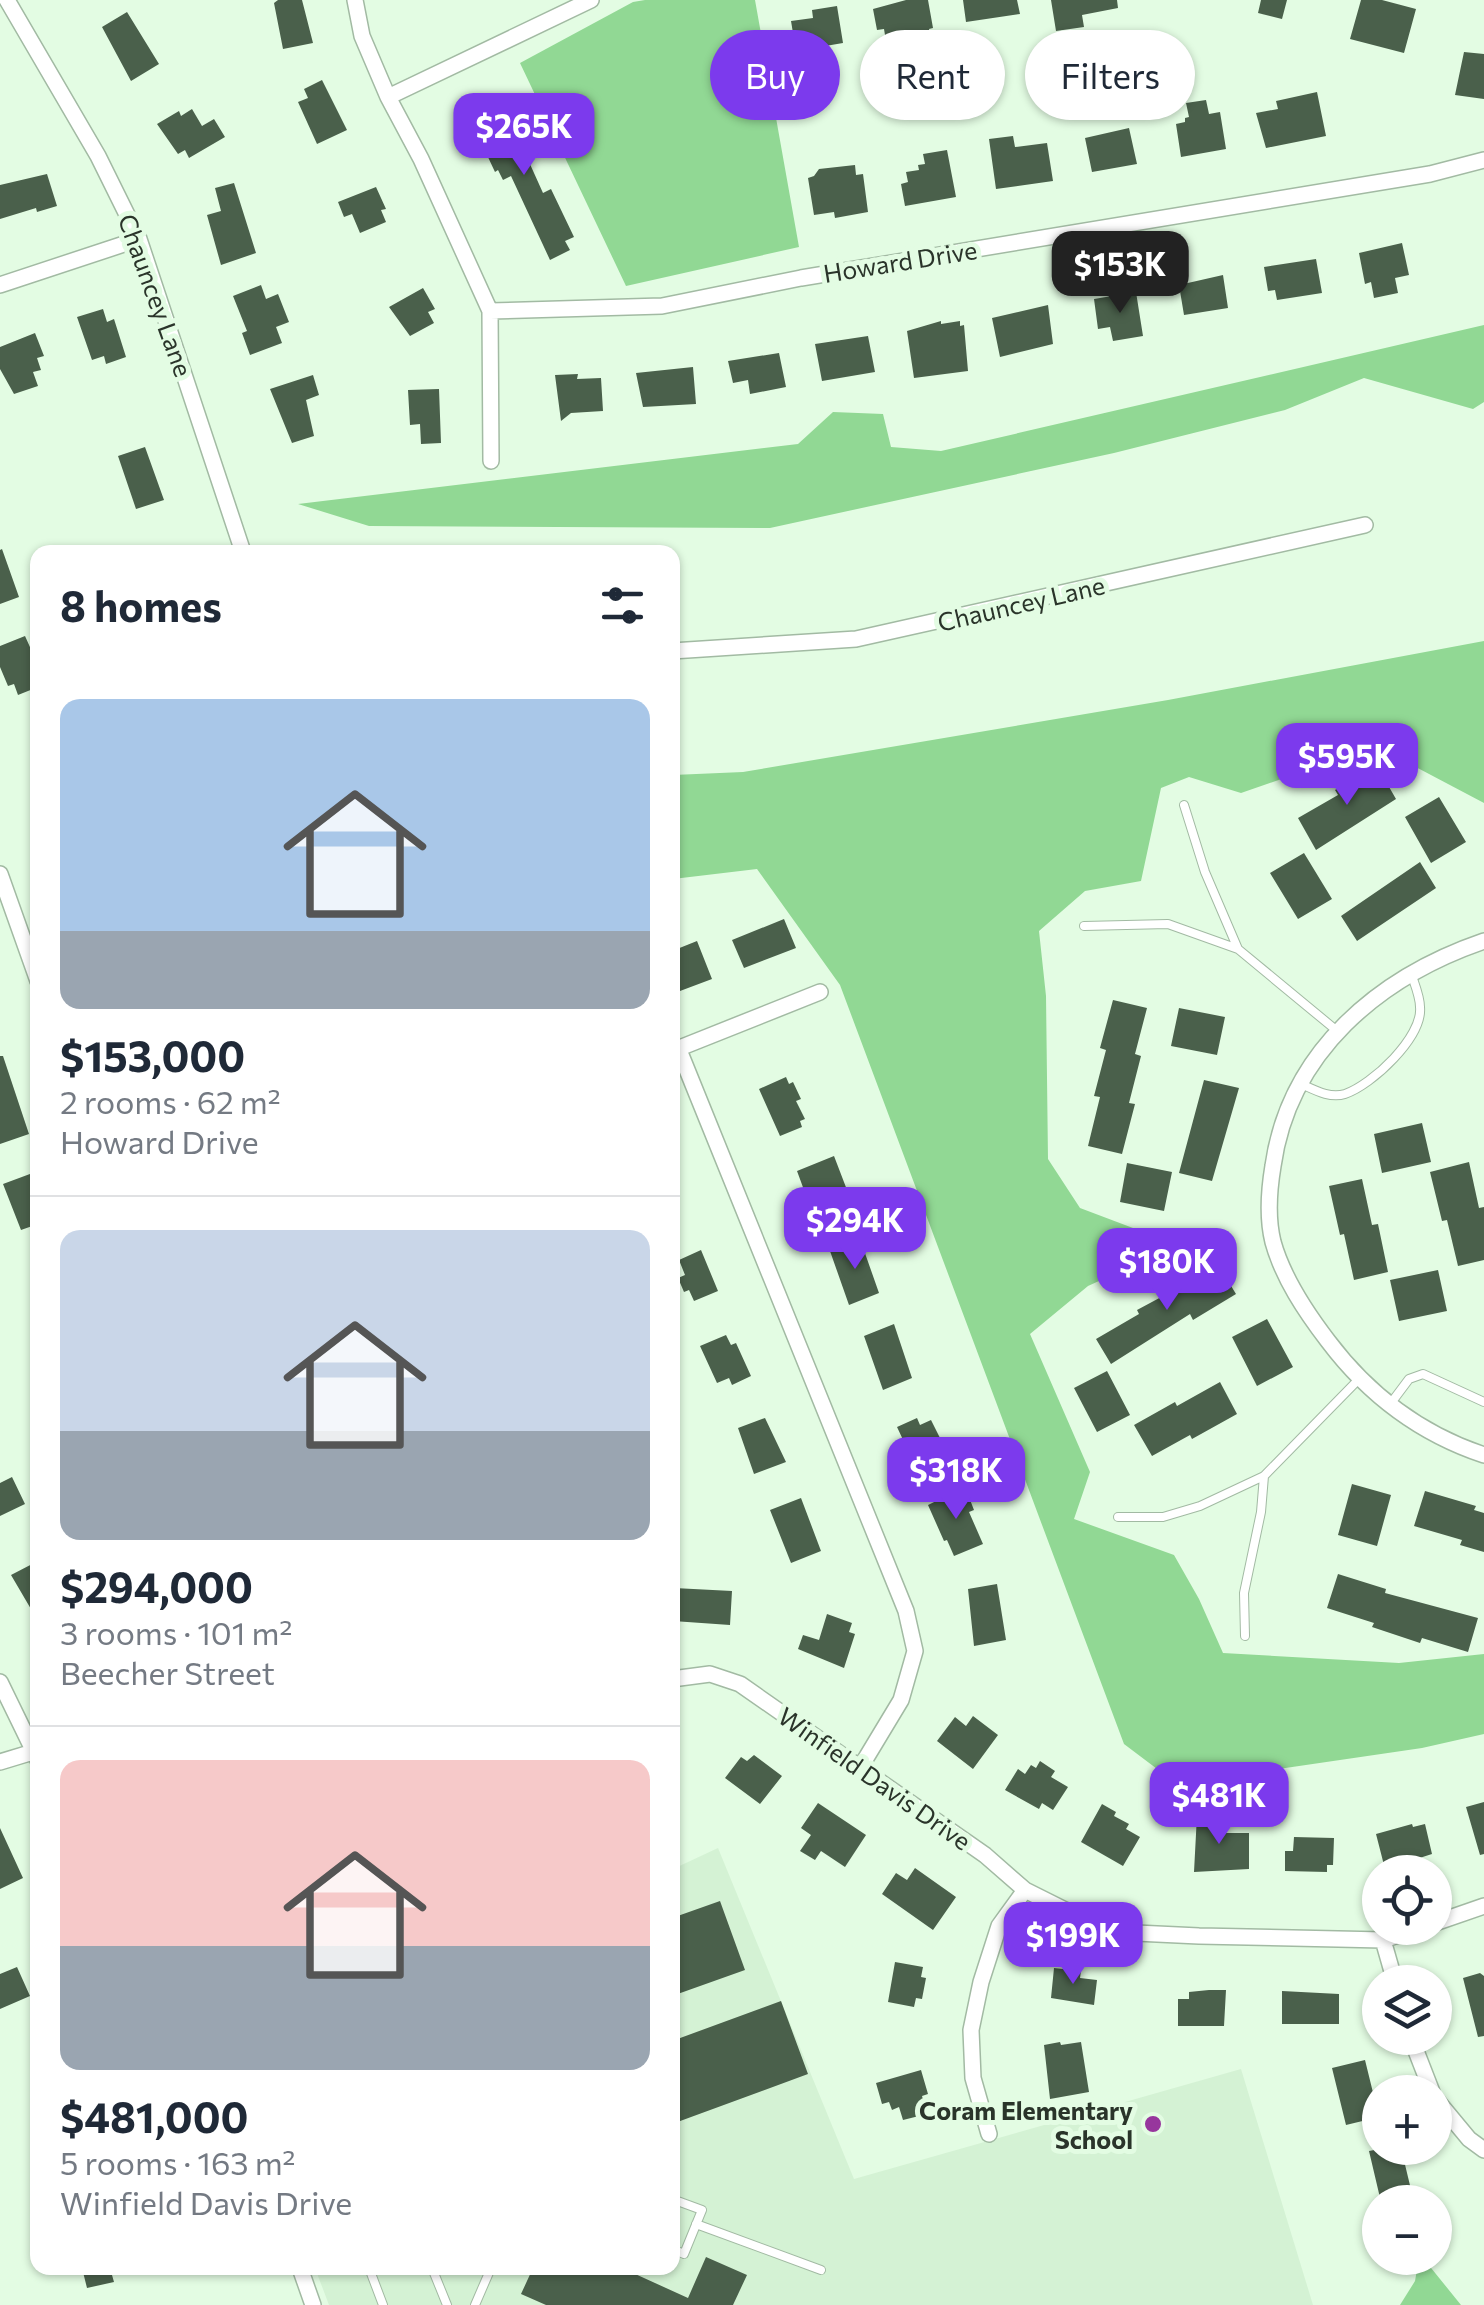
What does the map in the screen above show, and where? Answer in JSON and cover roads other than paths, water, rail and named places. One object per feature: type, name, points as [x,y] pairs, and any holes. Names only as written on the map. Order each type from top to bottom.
[{"type":"street","name":"Chauncey Lane","points":[[6,0],[98,156],[139,238],[242,545]]},
{"type":"street","points":[[355,0],[362,36],[388,98],[421,159],[490,311],[491,460]]},
{"type":"street","points":[[388,98],[591,0]]},
{"type":"street","name":"Howard Drive","points":[[490,311],[662,306],[801,278],[1430,174],[1484,160]]},
{"type":"street","points":[[0,284],[139,238]]},
{"type":"street","name":"Chauncey Lane","points":[[680,651],[856,639],[1364,525]]},
{"type":"street","points":[[0,874],[30,958]]},
{"type":"street","points":[[1484,941],[1412,976],[1359,1009],[1336,1030],[1299,1083],[1276,1143],[1270,1210],[1273,1240],[1299,1299],[1359,1379],[1422,1428],[1484,1455]]},
{"type":"street","points":[[680,1049],[728,1026],[820,992]]},
{"type":"street","points":[[680,1061],[906,1611],[915,1651],[901,1700],[860,1768]]},
{"type":"street","name":"Winfield Davis Drive","points":[[680,1678],[710,1674],[740,1684],[985,1855],[1025,1890],[1083,1919],[1136,1933],[1362,1939]]},
{"type":"street","points":[[0,1682],[30,1745]]},
{"type":"street","points":[[0,1762],[30,1757]]},
{"type":"street","points":[[988,2134],[973,2078],[971,2030],[999,1926],[1025,1890]]},
{"type":"street","points":[[1452,1916],[1484,1906]]},
{"type":"street","points":[[1452,2118],[1484,2150]]},
{"type":"street","points":[[302,2275],[313,2305]]},
{"type":"lane","points":[[1184,805],[1205,872],[1238,949]]},
{"type":"lane","points":[[1084,926],[1168,924],[1238,949],[1336,1030]]},
{"type":"lane","points":[[1299,1083],[1327,1095],[1344,1095],[1378,1074],[1415,1032],[1421,1009],[1412,976]]},
{"type":"lane","points":[[1391,1404],[1409,1379],[1423,1374],[1484,1402]]},
{"type":"lane","points":[[1118,1517],[1163,1517],[1200,1506],[1264,1476],[1359,1379]]},
{"type":"lane","points":[[1245,1636],[1244,1594],[1261,1512],[1264,1476]]},
{"type":"lane","points":[[680,2202],[702,2210],[684,2254],[680,2252]]},
{"type":"lane","points":[[696,2224],[821,2270]]},
{"type":"lane","points":[[372,2275],[383,2305]]},
{"type":"lane","points":[[435,2275],[447,2305]]},
{"type":"lane","points":[[475,2305],[488,2275]]},
{"type":"place","name":"Coram Elementary School","points":[[1153,2124]]}]
